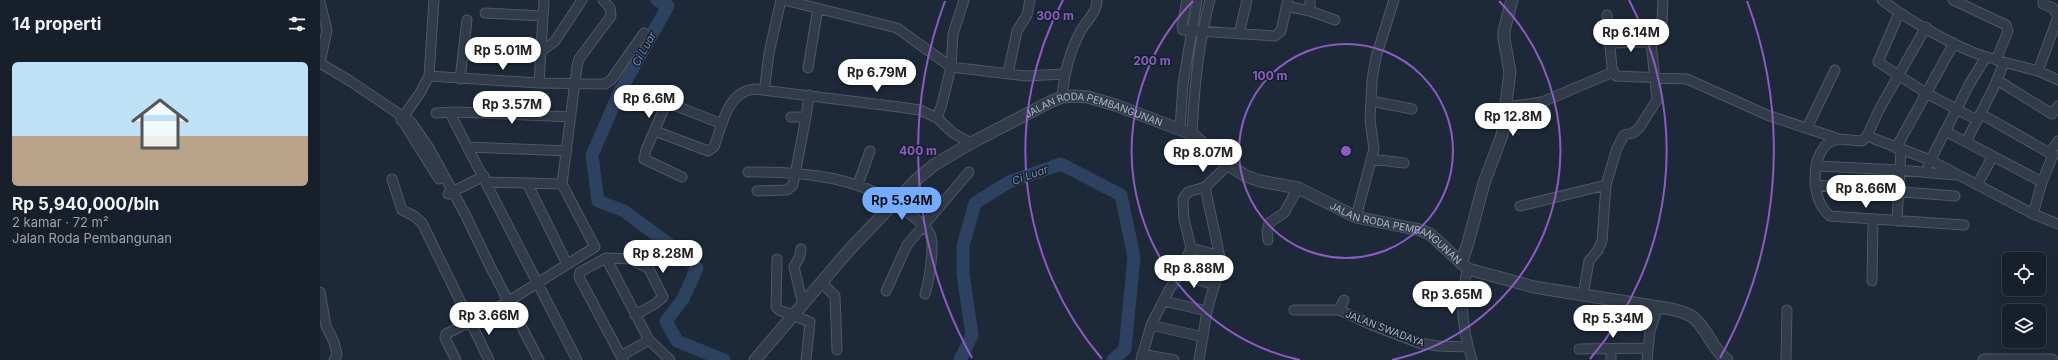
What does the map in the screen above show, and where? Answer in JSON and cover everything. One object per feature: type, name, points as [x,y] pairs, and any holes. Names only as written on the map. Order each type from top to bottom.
[{"type":"street","points":[[401,117],[420,93],[429,76],[434,0]]},
{"type":"street","points":[[539,83],[544,0]]},
{"type":"street","points":[[456,360],[445,338],[446,334],[506,302],[595,247],[562,184],[579,59],[611,16],[610,8],[603,0]]},
{"type":"street","points":[[765,85],[769,52],[781,0]]},
{"type":"street","points":[[784,0],[897,28],[951,67],[1026,76],[1064,74]]},
{"type":"street","points":[[937,118],[951,67],[951,42],[964,0]]},
{"type":"street","points":[[1008,73],[1016,31],[1027,15],[1030,0]]},
{"type":"street","points":[[1062,97],[1064,74],[1080,32],[1096,8],[1097,0]]},
{"type":"street","points":[[1187,0],[1182,28],[1192,31],[1278,35],[1281,31],[1287,3],[1334,20]]},
{"type":"street","points":[[1180,128],[1183,84],[1197,0]]},
{"type":"street","points":[[1192,134],[1194,96],[1202,31],[1210,0]]},
{"type":"street","points":[[1239,34],[1247,0]]},
{"type":"street","points":[[1310,0],[1310,11]]},
{"type":"street","points":[[1356,217],[1374,149],[1370,120],[1376,57],[1394,0]]},
{"type":"street","points":[[1472,360],[1468,347],[1462,310],[1464,266],[1468,243],[1484,183],[1502,135],[1507,107],[1510,72],[1504,39],[1505,22],[1512,0]]},
{"type":"street","points":[[1583,295],[1589,261],[1598,250],[1602,241],[1606,184],[1621,138],[1624,135],[1633,133],[1639,128],[1656,103],[1657,96],[1651,42],[1652,33],[1662,22],[1663,0]]},
{"type":"street","points":[[1882,0],[1900,13],[1954,43],[1986,57],[2038,71],[2058,80]]},
{"type":"street","points":[[1953,0],[2006,25],[2008,30],[1997,80],[1966,142]]},
{"type":"street","points":[[2038,71],[2058,17],[2054,8],[2043,4],[2043,0]]},
{"type":"street","points":[[464,46],[542,51],[555,41],[578,1]]},
{"type":"street","points":[[320,2],[327,30],[320,63],[350,81],[401,117],[450,192],[526,341],[539,360]]},
{"type":"street","points":[[808,68],[818,8]]},
{"type":"street","points":[[485,13],[543,16]]},
{"type":"street","points":[[1900,13],[1877,60],[1879,64],[1926,94],[1956,109],[1979,117],[2050,153],[2053,157],[2042,182],[2033,214]]},
{"type":"street","points":[[1607,15],[1613,72],[1616,76],[1680,78],[1694,81],[1746,107],[1839,138],[1858,142],[1862,141],[1867,136],[1880,108],[1899,77],[1926,27]]},
{"type":"street","points":[[460,79],[467,20]]},
{"type":"street","points":[[429,76],[539,83],[608,83],[644,32]]},
{"type":"street","points":[[1610,43],[1651,42]]},
{"type":"street","points":[[1897,221],[1900,170],[1898,149],[1954,43]]},
{"type":"street","points":[[1926,173],[1930,160],[1956,109],[1986,57]]},
{"type":"street","points":[[1807,128],[1835,70]]},
{"type":"street","points":[[1507,107],[1542,102],[1613,72]]},
{"type":"street","points":[[1997,80],[2052,114],[2058,106]]},
{"type":"street","points":[[655,131],[706,152],[714,147],[734,97],[747,90],[761,89],[920,110],[937,118],[960,138],[971,143]]},
{"type":"street","points":[[757,191],[791,188],[795,174],[809,95]]},
{"type":"street","name":"JALAN RODA PEMBANGUNAN","points":[[755,360],[894,202],[934,165],[971,143],[1062,97],[1088,97],[1180,128],[1192,134],[1228,165],[1253,179],[1298,188],[1356,217],[1420,230],[1430,234],[1464,266],[1534,287],[1685,312],[1694,318],[1714,347],[1727,360]]},
{"type":"street","points":[[1371,101],[1412,109]]},
{"type":"street","points":[[682,177],[644,158],[665,106],[669,104],[722,124]]},
{"type":"street","points":[[436,113],[456,112],[571,118]]},
{"type":"street","points":[[450,113],[469,147],[577,360]]},
{"type":"street","points":[[791,117],[806,117]]},
{"type":"street","points":[[1945,131],[2042,182]]},
{"type":"street","points":[[1867,136],[1930,160],[2033,214],[2058,224]]},
{"type":"street","points":[[1839,138],[1826,146],[1817,166],[1815,185],[1822,207],[1830,216],[1964,225]]},
{"type":"street","points":[[2050,153],[2058,141]]},
{"type":"street","points":[[469,147],[567,151]]},
{"type":"street","points":[[858,184],[870,151]]},
{"type":"street","points":[[1977,184],[1993,156]]},
{"type":"street","points":[[1371,159],[1404,162]]},
{"type":"street","points":[[1174,360],[1142,357],[1151,325],[1180,274],[1191,248],[1184,219],[1183,199],[1188,192],[1206,187],[1228,165]]},
{"type":"street","points":[[1817,166],[1900,170],[1960,176]]},
{"type":"street","points":[[748,172],[795,174],[830,178],[858,184],[894,202],[922,224],[930,233],[929,278],[925,294]]},
{"type":"street","points":[[886,291],[904,249],[922,224],[969,172]]},
{"type":"street","points":[[392,179],[402,210],[414,216],[422,223],[489,360]]},
{"type":"street","points":[[450,192],[485,179],[527,184],[562,184]]},
{"type":"street","points":[[527,184],[567,264]]},
{"type":"street","points":[[1520,206],[1606,184]]},
{"type":"street","points":[[1815,185],[1955,196]]},
{"type":"street","points":[[1199,360],[1208,311],[1221,262],[1206,187]]},
{"type":"street","points":[[1268,240],[1268,223],[1284,213],[1298,188]]},
{"type":"street","points":[[1872,281],[1873,220]]},
{"type":"street","points":[[1191,248],[1220,256]]},
{"type":"street","points":[[801,249],[800,256],[794,266],[803,305]]},
{"type":"street","points":[[636,315],[662,300],[663,295],[649,269],[644,265],[630,259],[606,258],[580,272],[579,277],[622,358],[649,340]]},
{"type":"street","points":[[606,258],[649,340],[670,360]]},
{"type":"street","points":[[777,259],[776,307],[778,310],[810,322],[806,360]]},
{"type":"street","points":[[1180,274],[1215,285]]},
{"type":"street","points":[[822,283],[835,296],[837,350]]},
{"type":"street","points":[[320,292],[326,326],[336,350],[337,355],[334,360]]},
{"type":"street","name":"JALAN SWADAYA","points":[[1344,300],[1339,310],[1372,325],[1419,343],[1438,346],[1468,347]]},
{"type":"street","points":[[1164,301],[1208,311]]},
{"type":"street","points":[[1647,360],[1647,348],[1650,331],[1658,307]]},
{"type":"street","points":[[1294,310],[1339,310]]},
{"type":"street","points":[[1786,360],[1787,310]]},
{"type":"street","points":[[1151,325],[1203,337]]},
{"type":"street","points":[[526,341],[532,360]]},
{"type":"street","points":[[1579,349],[1611,350],[1647,348]]},
{"type":"street","points":[[1611,350],[1611,360]]},
{"type":"street","points":[[1984,360],[2052,360]]},
{"type":"waterway","name":"Ci Luar","points":[[657,0],[668,6],[620,91],[592,155],[598,201],[624,211],[681,253],[697,268],[683,299],[666,321],[677,341],[724,360]]},
{"type":"waterway","name":"Ci Luar","points":[[960,360],[972,335],[963,274],[963,246],[975,203],[1009,182],[1061,164],[1121,195],[1134,257],[1125,349],[1113,360]]}]
